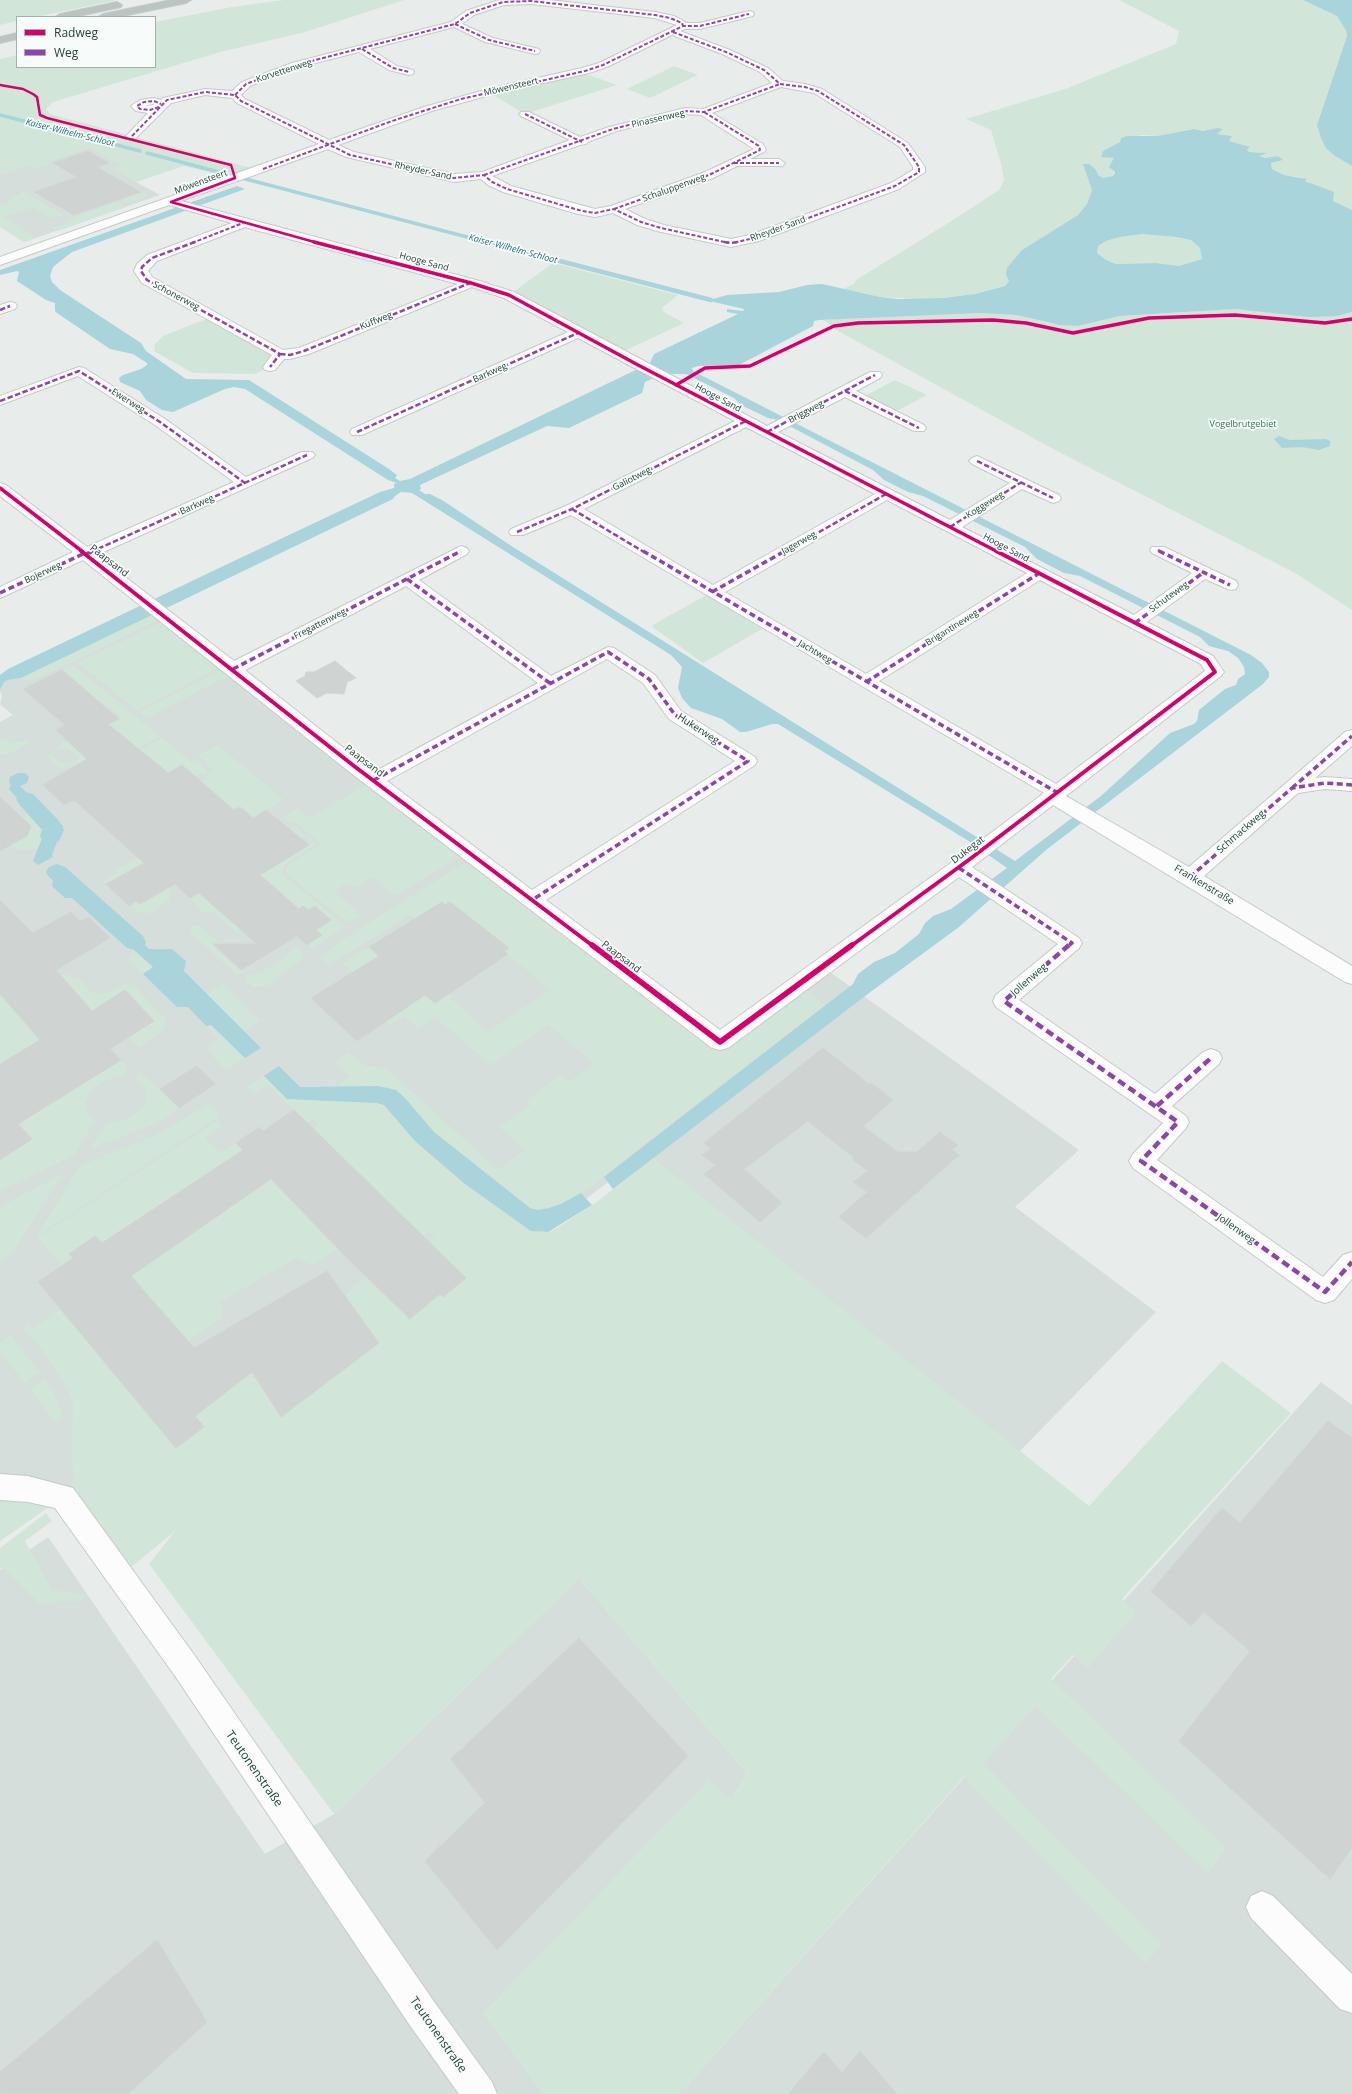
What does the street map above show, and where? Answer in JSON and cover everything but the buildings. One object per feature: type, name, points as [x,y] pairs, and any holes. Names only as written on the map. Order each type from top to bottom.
[{"type":"highway","points":[[65,16],[142,0]]},
{"type":"highway","points":[[108,16],[186,0]]},
{"type":"highway","points":[[0,30],[16,27]]},
{"type":"highway","points":[[0,40],[16,36]]},
{"type":"street","name":"Korvettenweg","points":[[235,95],[238,90],[246,84],[296,65],[455,24],[470,13],[499,3],[526,0],[656,15],[670,18],[682,23],[683,26]]},
{"type":"street","points":[[683,26],[699,27],[749,14]]},
{"type":"street","points":[[455,24],[489,40],[535,51]]},
{"type":"street","name":"Möwensteert","points":[[0,261],[176,203],[392,121],[494,90],[585,71],[673,32],[683,26]]},
{"type":"street","points":[[673,32],[726,52],[764,70],[780,84]]},
{"type":"street","points":[[362,49],[393,68],[409,72]]},
{"type":"street","name":"Pinassenweg","points":[[484,175],[582,142],[599,134],[685,111],[704,112],[780,84]]},
{"type":"street","name":"Rheyder Sand","points":[[614,209],[641,222],[661,228],[734,243],[768,233],[895,186],[919,172],[913,158],[904,145],[898,141],[814,89],[780,84]]},
{"type":"street","points":[[132,136],[152,117],[160,106],[173,98],[205,92],[235,95],[241,101],[329,145]]},
{"type":"street","name":"Schaluppenweg","points":[[614,209],[709,175],[759,151],[761,148],[704,112]]},
{"type":"street","points":[[524,114],[582,142]]},
{"type":"street","name":"Rheyder Sand","points":[[329,145],[350,155],[454,178],[484,175]]},
{"type":"street","name":"Schaluppenweg","points":[[732,164],[778,163]]},
{"type":"street","points":[[484,175],[492,182],[507,189],[582,211],[595,213],[614,209]]},
{"type":"street","name":"Hooge Sand","points":[[176,203],[243,223],[471,283],[509,295],[638,365],[1038,574],[1147,613],[1211,664]]},
{"type":"street","name":"Schonerweg","points":[[243,223],[152,258],[142,266],[141,271],[147,280],[280,354]]},
{"type":"street","name":"Kuffweg","points":[[280,354],[290,355],[304,351],[471,283]]},
{"type":"street","name":"Barkweg","points":[[357,432],[578,333]]},
{"type":"street","points":[[270,367],[280,354]]},
{"type":"street","name":"Ewerweg","points":[[0,401],[80,371],[160,422],[245,483]]},
{"type":"street","name":"Briggweg","points":[[767,432],[875,375]]},
{"type":"street","points":[[845,391],[919,428]]},
{"type":"street","name":"Galiotweg","points":[[517,532],[572,509],[746,421]]},
{"type":"street","name":"Barkweg","points":[[86,554],[307,455]]},
{"type":"street","name":"Koggeweg","points":[[977,461],[1053,498]]},
{"type":"street","name":"Koggeweg","points":[[950,527],[1020,483]]},
{"type":"street","name":"Paapsand","points":[[0,488],[374,780],[720,1042]]},
{"type":"street","name":"Jagerweg","points":[[712,592],[886,494]]},
{"type":"street","name":"Jachtweg","points":[[572,509],[1056,795]]},
{"type":"street","name":"Schuteweg","points":[[1158,550],[1230,585]]},
{"type":"street","name":"Fregattenweg","points":[[233,669],[462,551]]},
{"type":"street","name":"Bojerweg","points":[[0,593],[86,554]]},
{"type":"street","name":"Schuteweg","points":[[1147,613],[1204,572]]},
{"type":"street","name":"Brigantineweg","points":[[866,682],[1038,574]]},
{"type":"street","points":[[407,579],[551,684]]},
{"type":"street","name":"Hukerweg","points":[[374,780],[608,652],[649,679],[675,715],[748,761],[532,900]]},
{"type":"street","name":"Dukegat","points":[[720,1042],[965,864],[1056,795],[1215,672],[1211,664]]},
{"type":"street","name":"Schmackweg","points":[[1190,877],[1352,736]]},
{"type":"street","points":[[1292,788],[1324,783],[1352,784]]},
{"type":"street","name":"Frankenstraße","points":[[1056,795],[1083,814],[1190,877],[1352,976]]},
{"type":"street","name":"Jollenweg","points":[[965,864],[990,888],[1072,943],[1004,1001],[1178,1122],[1141,1161],[1325,1292],[1352,1262]]},
{"type":"street","points":[[1157,1106],[1211,1058]]},
{"type":"street","name":"Teutonenstraße","points":[[0,1487],[28,1489],[63,1497],[184,1666],[423,2014],[480,2094]]},
{"type":"street","points":[[1262,1907],[1352,1997]]},
{"type":"shaded area","points":[[10,120],[182,166],[136,182],[160,195],[24,242],[0,227],[0,123]]},
{"type":"shaded area","points":[[160,611],[720,1042],[823,967],[1079,1150],[1015,1207],[1156,1312],[1019,1452],[646,1153],[586,1199],[566,1211],[120,1576],[63,1497],[0,1541],[0,722],[13,715],[0,704],[2,696],[0,690],[4,682],[8,680],[21,678]]},
{"type":"shaded area","points":[[1321,1382],[1352,1405],[1352,2094],[679,2094]]},
{"type":"shaded area","points":[[48,1537],[265,1854],[334,1814],[579,1578],[747,1773],[731,1800],[709,1781],[484,2013],[544,2094],[0,2094],[0,1570]]},
{"type":"green space","points":[[0,0],[117,0],[41,16],[16,16],[16,21],[0,25]]},
{"type":"green space","points":[[284,0],[404,0],[302,33],[224,51],[53,102],[46,109],[50,114],[248,167],[263,169],[235,178],[183,166],[136,182],[113,169],[122,166],[90,148],[47,162],[50,164],[37,169],[30,165],[0,175],[0,59],[16,55],[16,68],[156,68],[156,22],[232,7]]},
{"type":"green space","points":[[1119,0],[1303,0],[1337,16],[1345,25],[1347,36],[1317,125],[1335,156],[1352,166],[1352,210],[1335,202],[1332,200],[1334,196],[1300,177],[1284,175],[1272,169],[1271,163],[1282,160],[1278,156],[1265,158],[1259,157],[1262,152],[1249,152],[1247,150],[1250,148],[1229,141],[1231,136],[1217,134],[1217,128],[1203,131],[1194,129],[1157,136],[1143,135],[1121,138],[1120,142],[1103,151],[1102,156],[1114,158],[1113,176],[1103,178],[1098,175],[1087,204],[1078,215],[1022,250],[1008,278],[1009,281],[1005,286],[962,297],[920,299],[880,297],[843,289],[854,284],[856,280],[999,190],[1004,180],[991,130],[966,119],[1068,88],[1176,44],[1179,31]]},
{"type":"green space","points":[[674,66],[698,75],[650,98],[627,89]]},
{"type":"green space","points":[[580,72],[617,85],[525,114],[488,92]]},
{"type":"green space","points":[[102,169],[147,194],[146,197],[128,203],[122,199],[140,192],[98,170]]},
{"type":"green space","points":[[23,192],[64,215],[52,219],[33,207],[4,217],[37,238],[24,242],[0,227],[0,206],[11,202],[8,200]]},
{"type":"green space","points":[[117,202],[126,207],[58,231],[53,228],[73,221],[70,218]]},
{"type":"green space","points":[[1142,234],[1191,240],[1200,248],[1202,259],[1179,266],[1156,263],[1116,264],[1106,260],[1097,253],[1097,246],[1106,241],[1120,237]]},
{"type":"green space","points":[[553,263],[678,295],[662,308],[664,312],[684,323],[618,354],[509,295]]},
{"type":"green space","name":"Vogelbrutgebiet","points":[[1235,309],[1293,315],[1345,314],[1352,312],[1352,610],[1295,573],[1057,451],[838,331],[824,320],[883,316],[979,313],[1016,315],[1049,323],[1078,326],[1120,316]]},
{"type":"green space","points":[[214,316],[280,354],[270,367],[255,374],[193,373],[154,351],[155,344],[163,336]]},
{"type":"green space","points":[[895,380],[927,395],[897,411],[865,396]]},
{"type":"green space","points":[[712,592],[769,625],[703,663],[651,626]]},
{"type":"green space","points":[[160,611],[167,616],[36,679],[24,680],[21,678]]},
{"type":"green space","points":[[170,618],[226,664],[137,710],[78,663]]},
{"type":"green space","points":[[74,665],[160,737],[137,748],[121,734],[103,744],[90,733],[121,717],[110,707],[107,708],[62,670]]},
{"type":"green space","points":[[228,666],[236,672],[146,718],[140,712]]},
{"type":"green space","points":[[0,738],[12,742],[30,742],[7,755],[0,755]]},
{"type":"green space","points":[[162,738],[190,761],[198,761],[207,770],[206,773],[204,775],[201,773],[195,777],[182,765],[164,775],[140,750]]},
{"type":"green space","points":[[67,741],[87,759],[71,767],[59,768],[48,757],[49,754],[55,753],[52,756],[62,764],[76,763],[80,758],[68,748],[55,749]]},
{"type":"green space","points":[[218,745],[284,800],[253,818],[240,807],[233,811],[201,782],[207,778],[205,777],[212,769],[198,755]]},
{"type":"green space","points":[[374,780],[467,852],[395,896],[373,877],[355,888],[347,883],[334,891],[362,916],[347,923],[287,874],[286,870],[288,865],[321,844],[295,822],[292,824],[283,817],[298,808],[310,818]]},
{"type":"green space","points":[[32,812],[47,826],[38,849],[14,849],[10,845],[30,826],[22,817]]},
{"type":"green space","points":[[294,826],[317,844],[284,865],[282,874],[343,924],[343,928],[312,949],[307,945],[322,935],[316,930],[331,920],[315,906],[309,910],[303,906],[299,909],[260,875],[313,843],[305,836],[301,838],[290,829]]},
{"type":"green space","points":[[146,853],[151,859],[106,884],[103,881],[117,873],[115,870]]},
{"type":"green space","points":[[474,857],[720,1042],[799,985],[826,1005],[722,1084],[593,1186],[561,1204],[538,1210],[530,1208],[434,1132],[405,1098],[387,1087],[337,1086],[350,1076],[334,1062],[348,1052],[365,1066],[387,1069],[498,1170],[525,1150],[499,1127],[531,1105],[526,1101],[561,1075],[569,1082],[595,1064],[548,1025],[491,1065],[435,1017],[418,1029],[404,1016],[390,1025],[387,1021],[425,995],[435,1003],[447,995],[488,1032],[550,990],[504,951],[508,948],[450,902],[445,905],[442,902],[415,919],[410,915],[329,965],[321,957],[348,936]]},
{"type":"green space","points":[[172,885],[169,900],[151,913],[140,913],[131,904]]},
{"type":"green space","points":[[202,891],[251,926],[238,934],[214,912],[203,912],[190,898]]},
{"type":"green space","points":[[197,924],[221,944],[217,944],[216,951],[221,951],[240,970],[244,968],[243,973],[235,974],[191,932],[190,927]]},
{"type":"green space","points":[[369,947],[379,956],[353,972],[343,963]]},
{"type":"green space","points":[[297,948],[302,954],[302,959],[270,984],[262,987],[253,987],[246,982],[245,978],[248,975],[260,973],[288,955],[291,950]]},
{"type":"green space","points":[[134,950],[153,967],[143,974],[131,963],[128,957]]},
{"type":"green space","points":[[64,974],[79,979],[91,992],[96,994],[109,992],[125,984],[133,985],[164,1017],[166,1020],[164,1028],[160,1033],[139,1047],[129,1037],[154,1021],[126,990],[92,1011],[63,978],[56,975]]},
{"type":"green space","points":[[223,984],[261,1021],[244,1031],[206,994]]},
{"type":"green space","points":[[6,993],[5,1000],[40,1040],[0,1064],[0,997]]},
{"type":"green space","points":[[211,1025],[245,1058],[226,1070],[205,1048],[218,1039],[206,1026]]},
{"type":"green space","points":[[121,1060],[127,1070],[124,1076],[114,1077],[102,1082],[90,1091],[85,1104],[89,1115],[95,1121],[74,1155],[0,1191],[0,1160],[32,1139],[18,1124]]},
{"type":"green space","points":[[140,1072],[179,1108],[166,1118],[90,1149],[107,1123],[117,1122],[129,1118],[139,1111],[145,1103],[147,1094],[142,1084],[135,1079]]},
{"type":"green space","points":[[264,1076],[287,1099],[377,1103],[384,1105],[415,1141],[465,1184],[531,1231],[548,1232],[557,1228],[598,1201],[653,1158],[1089,1506],[1222,1361],[1291,1413],[1122,1599],[1136,1612],[1088,1668],[1073,1655],[1051,1679],[1226,1848],[1208,1873],[1036,1706],[983,1763],[1162,1945],[1145,1963],[964,1777],[679,2094],[544,2094],[484,2013],[709,1780],[731,1800],[747,1773],[579,1578],[334,1814],[149,1564],[176,1530],[120,1576],[63,1497],[0,1541],[0,1487],[69,1491],[74,1480],[72,1455],[73,1402],[68,1389],[36,1341],[22,1328],[28,1324],[32,1329],[61,1309],[176,1448],[203,1427],[192,1413],[241,1355],[281,1417],[378,1343],[345,1295],[354,1289],[352,1286],[368,1278],[410,1319],[433,1300],[437,1292],[443,1297],[466,1278],[429,1242],[435,1238],[429,1232],[423,1236],[313,1129],[319,1125],[313,1119],[307,1123],[268,1085],[255,1094],[247,1087]]},
{"type":"green space","points":[[209,1104],[220,1115],[217,1118],[37,1236],[80,1166],[154,1136]]},
{"type":"green space","points":[[218,1120],[222,1126],[205,1138],[221,1153],[236,1143],[253,1162],[223,1164],[126,1227],[114,1256],[95,1236],[69,1254],[73,1258],[62,1266],[38,1237]]},
{"type":"green space","points":[[260,1167],[339,1248],[313,1265],[296,1258],[220,1302],[223,1314],[222,1318],[188,1341],[120,1263]]},
{"type":"green space","points":[[62,1174],[13,1252],[0,1262],[0,1207]]},
{"type":"green space","points":[[11,1335],[39,1372],[25,1383],[0,1352],[0,1343]]},
{"type":"green space","points":[[45,1379],[54,1393],[63,1418],[55,1422],[30,1389]]},
{"type":"green space","points":[[46,1513],[52,1521],[25,1541],[52,1590],[85,1595],[82,1601],[40,1604],[3,1567],[0,1569],[0,1548]]},
{"type":"water","points":[[1303,0],[1352,0],[1352,166],[1335,156],[1326,148],[1317,125],[1347,36],[1346,30],[1337,16]]},
{"type":"water","points":[[1217,128],[1223,129],[1217,134],[1232,136],[1229,141],[1250,147],[1247,150],[1249,152],[1267,153],[1259,156],[1265,158],[1278,156],[1283,160],[1271,163],[1272,169],[1284,175],[1307,179],[1305,181],[1334,192],[1333,201],[1352,210],[1352,312],[1337,316],[1309,317],[1235,309],[1120,316],[1078,326],[1060,325],[1016,315],[979,313],[819,320],[814,321],[813,326],[739,365],[698,366],[692,368],[693,371],[1251,655],[1262,663],[1269,672],[1269,677],[1263,684],[1046,850],[959,927],[869,993],[613,1189],[604,1177],[853,984],[858,974],[874,962],[895,953],[919,934],[925,923],[933,916],[951,909],[1007,868],[967,840],[778,724],[772,724],[746,732],[740,732],[722,719],[691,708],[682,698],[678,688],[682,667],[671,655],[412,493],[401,492],[393,499],[21,678],[8,680],[4,682],[0,690],[0,675],[8,669],[380,492],[394,488],[394,484],[397,483],[388,480],[245,389],[234,387],[225,389],[173,412],[162,410],[146,400],[140,391],[120,382],[119,378],[123,375],[141,369],[147,365],[147,363],[133,354],[110,349],[57,313],[55,311],[55,303],[46,300],[17,281],[19,272],[17,271],[0,275],[0,270],[237,186],[245,189],[72,252],[53,267],[50,276],[52,282],[60,290],[141,343],[146,351],[186,379],[249,380],[389,469],[397,475],[395,478],[400,481],[410,479],[650,363],[654,354],[738,314],[727,312],[727,309],[743,311],[744,309],[701,299],[703,297],[713,299],[727,295],[779,292],[807,285],[822,284],[880,297],[897,299],[944,298],[975,294],[1005,286],[1009,281],[1006,274],[1007,268],[1022,250],[1078,215],[1087,204],[1092,190],[1083,164],[1089,164],[1096,170],[1098,175],[1103,178],[1113,176],[1115,172],[1109,167],[1114,158],[1101,157],[1103,151],[1120,142],[1121,138],[1127,136],[1157,136],[1194,129],[1203,131]],"holes":[[[1142,234],[1191,240],[1200,248],[1202,259],[1179,266],[1156,263],[1116,264],[1106,260],[1097,253],[1098,246],[1106,241],[1120,237]],[[667,372],[672,374],[686,374],[734,398],[741,405],[768,418],[778,420],[873,470],[884,480],[908,492],[923,496],[1025,547],[1037,559],[1064,573],[1080,576],[1200,637],[1209,646],[1228,651],[1238,658],[1244,667],[1245,674],[1238,679],[1236,685],[1225,689],[1199,710],[1197,721],[1194,724],[1170,733],[1101,796],[1015,861],[513,547],[442,500],[430,494],[425,494],[419,490],[421,489],[420,485],[547,426],[569,428],[642,393],[645,382]]]},
{"type":"water","points":[[1279,436],[1290,440],[1326,439],[1330,441],[1330,446],[1319,450],[1302,447],[1282,448],[1274,439]]},
{"type":"water","points":[[18,773],[25,773],[29,777],[27,783],[20,786],[26,792],[16,797],[9,789],[11,785],[9,782],[10,777]]},
{"type":"water","points":[[43,806],[63,826],[52,855],[53,857],[38,865],[33,861],[47,826],[32,812]]},
{"type":"water","points":[[65,867],[106,906],[95,913],[79,898],[65,898],[52,886],[53,880],[49,876]]},
{"type":"water","points":[[114,914],[139,939],[129,945],[103,920]]},
{"type":"water","points":[[144,944],[149,949],[172,949],[186,961],[184,971],[261,1048],[245,1058],[211,1025],[206,1026],[188,1007],[177,1007],[143,974],[153,967],[134,950]]},
{"type":"water","points":[[279,1066],[300,1087],[378,1086],[396,1090],[405,1098],[434,1132],[530,1208],[538,1210],[549,1208],[561,1204],[581,1193],[592,1205],[548,1232],[531,1231],[465,1184],[415,1141],[384,1105],[377,1103],[287,1099],[264,1076]]},
{"type":"waterway","name":"Kaiser-Wilhelm-Schloot","points":[[0,115],[140,151]]},
{"type":"waterway","name":"Kaiser-Wilhelm-Schloot","points":[[147,153],[226,174]]},
{"type":"waterway","name":"Kaiser-Wilhelm-Schloot","points":[[242,178],[490,243]]},
{"type":"waterway","name":"Kaiser-Wilhelm-Schloot","points":[[486,242],[711,300]]},
{"type":"waterway","points":[[26,799],[51,826],[53,830],[51,836]]},
{"type":"waterway","points":[[57,872],[135,942]]},
{"type":"marked path","points":[[235,95],[238,90],[246,84],[296,65],[455,24],[470,13],[503,2],[531,1],[655,15],[670,18],[682,23],[683,26]]},
{"type":"marked path","points":[[263,169],[392,121],[461,99],[585,71],[603,65],[683,26],[700,26],[749,14]]},
{"type":"marked path","points":[[455,24],[489,40],[535,51]]},
{"type":"marked path","points":[[132,136],[167,100],[205,92],[235,95],[241,101],[350,155],[454,178],[484,175],[492,182],[507,189],[582,211],[595,213],[614,209],[641,222],[661,228],[731,243],[754,238],[895,186],[919,172],[919,167],[904,145],[818,91],[805,87],[780,84],[764,70],[726,52],[673,32]]},
{"type":"marked path","points":[[362,49],[393,68],[409,72]]},
{"type":"marked path","points":[[484,175],[613,129],[685,111],[704,112],[780,84]]},
{"type":"marked path","points":[[159,107],[150,110],[140,109],[137,106],[144,102],[154,101],[161,104]]},
{"type":"marked path","points":[[614,209],[709,175],[760,150],[759,146],[716,121],[704,112]]},
{"type":"marked path","points":[[525,114],[582,142]]},
{"type":"marked path","points":[[734,163],[779,163]]},
{"type":"marked path","points":[[243,223],[152,258],[142,267],[141,271],[147,280],[280,354],[270,367]]},
{"type":"marked path","points":[[280,354],[290,355],[304,351],[470,283]]},
{"type":"marked path","points":[[0,310],[10,306]]},
{"type":"marked path","points":[[357,432],[578,333]]},
{"type":"marked path","points":[[0,401],[79,371],[160,422],[245,483]]},
{"type":"marked path","points":[[767,432],[875,375]]},
{"type":"marked path","points":[[845,391],[919,428]]},
{"type":"marked path","points":[[517,532],[572,509],[746,421]]},
{"type":"marked path","points":[[86,554],[307,455]]},
{"type":"marked path","points":[[977,461],[1053,498]]},
{"type":"marked path","points":[[950,527],[1020,483]]},
{"type":"marked path","points":[[712,592],[886,494]]},
{"type":"marked path","points":[[572,509],[1058,793]]},
{"type":"marked path","points":[[1158,550],[1230,585]]},
{"type":"marked path","points":[[233,669],[461,551]]},
{"type":"marked path","points":[[0,593],[85,553]]},
{"type":"marked path","points":[[1135,623],[1204,572]]},
{"type":"marked path","points":[[866,682],[1038,574]]},
{"type":"marked path","points":[[407,579],[551,684]]},
{"type":"marked path","points":[[374,780],[608,652],[649,679],[675,715],[748,761],[532,900]]},
{"type":"marked path","points":[[1292,788],[1352,736]]},
{"type":"marked path","points":[[1190,877],[1292,788],[1325,783],[1352,785]]},
{"type":"marked path","points":[[959,868],[1072,943],[1004,1001],[1178,1122],[1141,1161],[1325,1292],[1352,1262]]},
{"type":"marked path","points":[[1157,1106],[1211,1058]]},
{"type":"cycle path","points":[[0,85],[23,89],[33,94],[37,97],[40,115],[47,118],[231,165],[235,178],[171,202]]},
{"type":"cycle path","points":[[0,488],[166,616],[354,766],[720,1042],[970,859],[1215,672],[1207,660],[638,365],[509,295],[471,283],[171,202]]},
{"type":"cycle path","points":[[676,385],[705,368],[750,366],[834,326],[858,323],[932,320],[993,320],[1026,323],[1073,333],[1149,318],[1235,315],[1325,323],[1352,319]]}]
